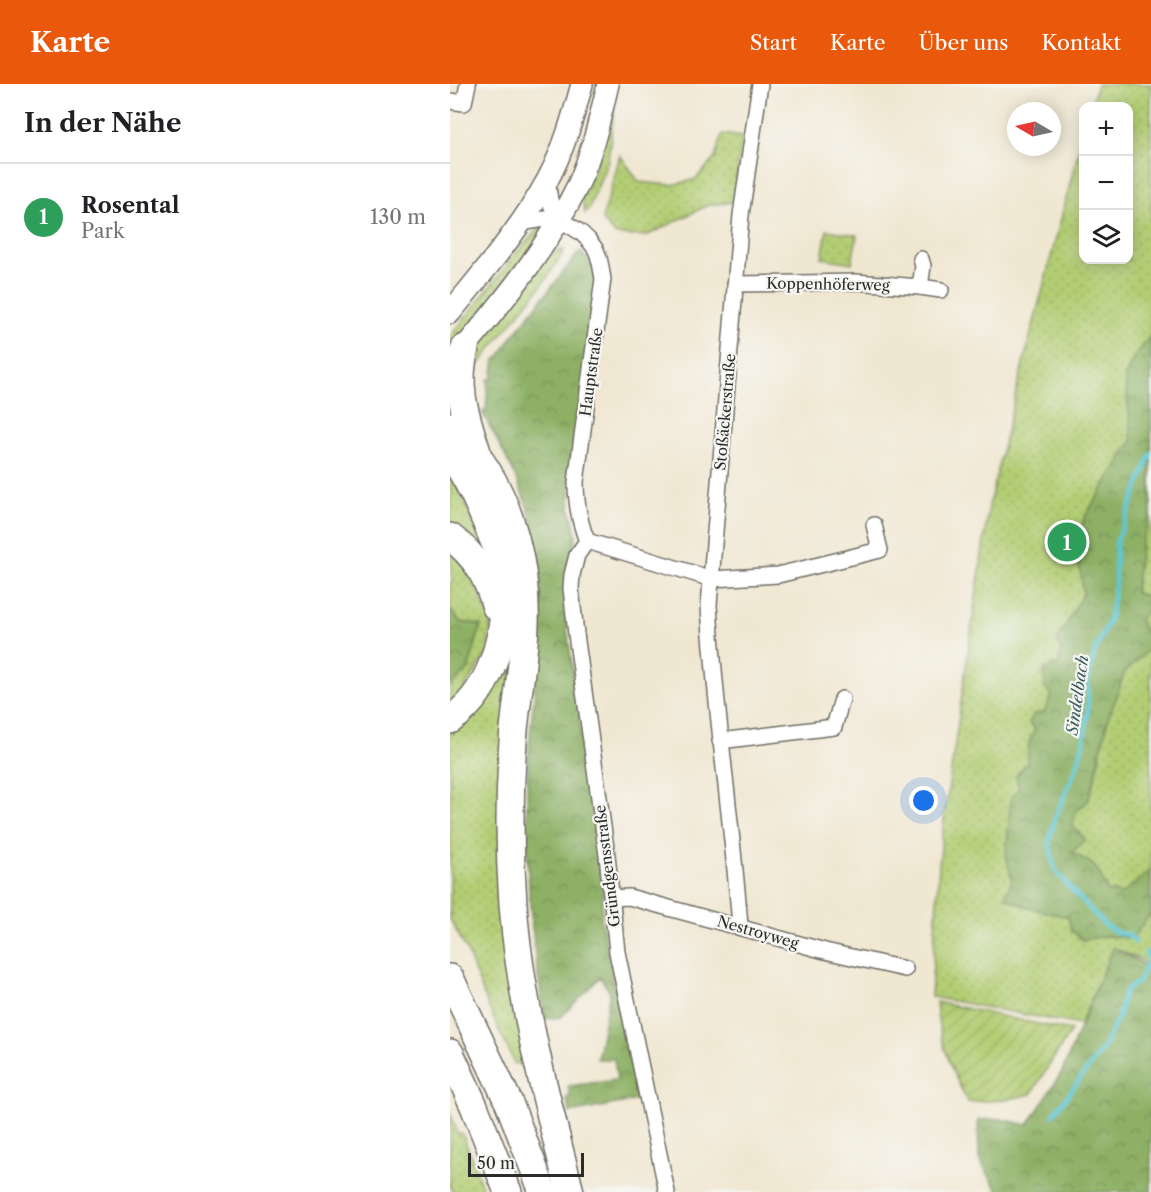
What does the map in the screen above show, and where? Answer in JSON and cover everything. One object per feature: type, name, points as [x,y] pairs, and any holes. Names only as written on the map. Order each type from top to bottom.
[{"type":"highway","points":[[457,357],[460,368],[460,392],[479,459]]},
{"type":"highway","points":[[450,426],[479,459],[493,483],[509,519],[520,560],[525,602],[524,636],[513,739],[510,852],[515,932],[537,1062],[570,1192]]},
{"type":"highway","points":[[450,454],[477,501],[502,560],[504,600],[495,658],[484,683],[468,705],[450,720]]},
{"type":"highway","points":[[450,537],[468,550],[487,578],[501,624]]},
{"type":"highway","points":[[450,978],[493,1066],[543,1192]]},
{"type":"highway","points":[[454,1061],[508,1192]]},
{"type":"main road","points":[[450,313],[519,224],[548,180],[565,141],[582,84]]},
{"type":"main road","points":[[457,357],[535,258],[559,220],[578,184],[590,153],[608,84]]},
{"type":"main road","points":[[565,141],[571,152],[579,155],[590,153]]},
{"type":"street","points":[[457,102],[468,84]]},
{"type":"street","name":"Stoßäckerstraße","points":[[740,926],[720,741],[710,605],[735,284],[743,201],[760,84]]},
{"type":"street","points":[[548,180],[551,207],[559,220]]},
{"type":"street","points":[[519,224],[545,219],[559,220]]},
{"type":"street","name":"Hauptstraße","points":[[559,220],[589,240],[596,249],[603,279],[576,482],[576,502],[580,524],[587,541]]},
{"type":"street","points":[[920,287],[923,266],[921,259]]},
{"type":"street","name":"Koppenhöferweg","points":[[735,284],[856,282],[941,290]]},
{"type":"street","points":[[587,541],[712,579],[778,575],[880,550],[874,525]]},
{"type":"street","name":"Gründgensstraße","points":[[587,541],[577,555],[571,588],[612,898],[617,952],[667,1192]]},
{"type":"street","points":[[720,741],[834,727],[842,699]]},
{"type":"street","name":"Nestroyweg","points":[[612,898],[629,897],[825,951],[905,969]]},
{"type":"green space","points":[[1097,84],[1151,84],[1151,966],[1113,948],[1080,1025],[931,997],[944,820],[989,506],[1079,149],[1079,264],[1133,264],[1133,102],[1092,102]]},
{"type":"green space","points":[[615,104],[608,160],[589,209],[585,213],[582,199],[600,155]]},
{"type":"green space","points":[[722,134],[742,137],[733,202],[708,205],[646,236],[616,235],[602,220],[620,155],[639,182],[672,185],[696,179],[715,158]]},
{"type":"green space","points":[[543,226],[546,228],[450,352],[450,337],[515,255]]},
{"type":"green space","points":[[827,230],[857,235],[852,263],[822,258]]},
{"type":"green space","points":[[564,250],[543,283],[494,344],[472,376],[469,368],[478,346],[543,262],[555,252]]},
{"type":"green space","points":[[580,251],[591,266],[598,284],[570,479],[570,508],[576,534],[574,548],[565,573],[567,628],[603,894],[601,919],[637,1100],[570,1113],[566,1098],[570,1097],[568,1086],[617,1080],[614,1059],[597,1059],[610,992],[600,977],[561,1017],[545,1019],[531,918],[527,850],[529,748],[541,619],[540,567],[532,524],[521,490],[482,412],[486,411],[488,379],[492,379],[495,359],[498,359],[512,337]]},
{"type":"green space","points":[[1151,335],[1151,513],[1141,545],[1135,593],[1147,596],[1148,609],[1139,621],[1146,631],[1151,647],[1124,673],[1108,718],[1088,801],[1075,813],[1073,826],[1085,839],[1072,853],[1095,867],[1107,891],[1122,894],[1151,870],[1151,913],[1133,938],[1106,936],[1083,940],[1071,930],[1068,917],[1027,907],[1005,897],[1012,879],[1006,856],[1011,796],[1019,789],[1016,776],[1027,763],[1029,742],[1035,729],[1029,723],[1034,714],[1044,713],[1052,694],[1045,688],[1044,669],[1059,664],[1061,649],[1057,641],[1083,594],[1078,553],[1083,520],[1132,441],[1125,376],[1133,359]]},
{"type":"green space","points":[[450,467],[490,559],[450,526]]},
{"type":"green space","points":[[450,545],[463,556],[491,621],[487,654],[450,710],[450,686],[468,670],[481,625],[460,622],[450,609],[450,583],[452,582]]},
{"type":"green space","points":[[450,609],[460,622],[481,625],[468,670],[450,686]]},
{"type":"green space","points":[[510,645],[527,1063],[515,1064],[488,1006],[467,951],[450,919],[450,733]]},
{"type":"green space","points":[[1113,947],[1151,969],[1151,1192],[999,1192],[979,1159],[978,1120],[1001,1119],[1028,1125],[1062,1072]]},
{"type":"green space","points":[[936,1002],[1071,1031],[1031,1094],[1004,1100],[968,1102],[946,1054],[939,1028]]},
{"type":"green space","points":[[450,1113],[458,1134],[462,1133],[484,1192],[453,1192],[450,1185]]},
{"type":"waterway","name":"Sindelbach","points":[[1135,942],[1129,935],[1118,933],[1105,925],[1071,889],[1055,870],[1049,842],[1055,818],[1077,766],[1084,740],[1088,710],[1088,680],[1095,651],[1110,618],[1115,585],[1116,543],[1151,454]]},
{"type":"waterway","name":"Sindelbach","points":[[1053,1115],[1104,1047],[1119,1015],[1125,991],[1138,982],[1149,961],[1146,952]]},
{"type":"place","name":"Rosental","points":[[1067,542]]}]
